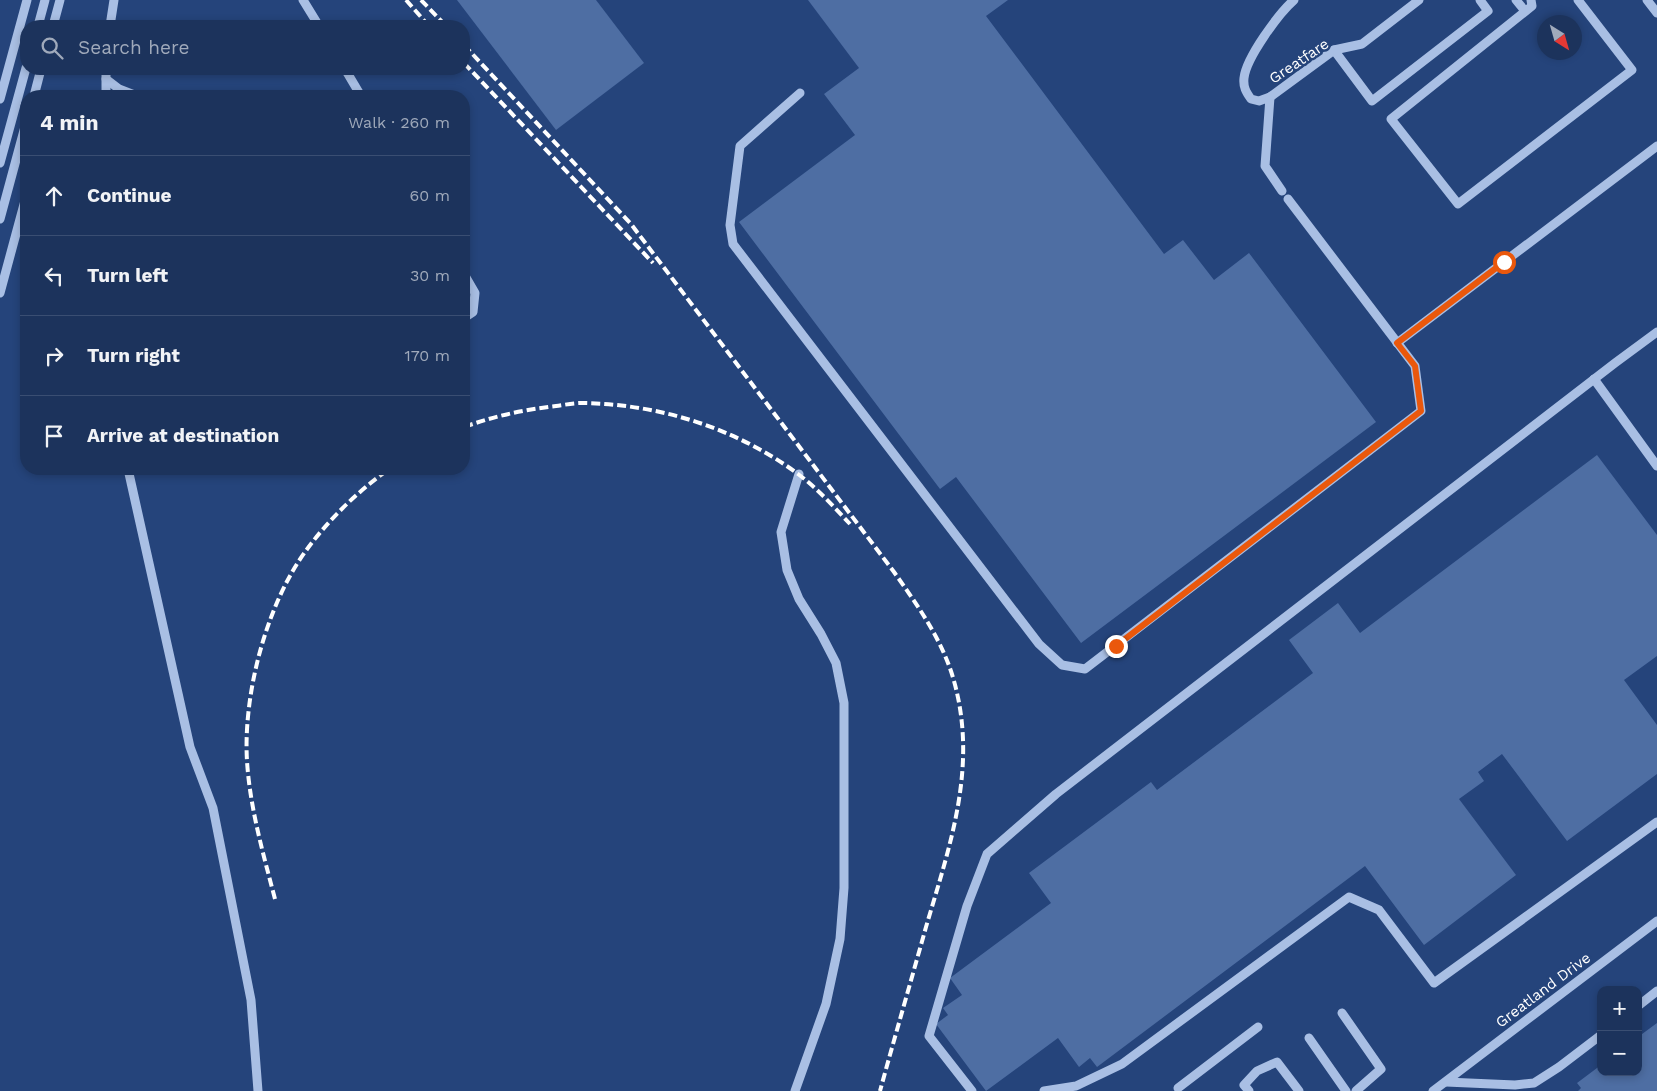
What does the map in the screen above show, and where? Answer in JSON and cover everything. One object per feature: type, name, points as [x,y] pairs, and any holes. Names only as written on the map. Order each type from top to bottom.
[{"type":"street","points":[[22,20],[27,0]]},
{"type":"street","points":[[40,20],[45,0]]},
{"type":"street","points":[[55,20],[60,0]]},
{"type":"street","points":[[111,20],[114,0]]},
{"type":"street","points":[[303,0],[315,20]]},
{"type":"street","points":[[1282,191],[1265,166],[1270,97],[1259,101],[1251,99],[1245,90],[1244,76],[1263,37],[1294,0]]},
{"type":"street","name":"Greatfare","points":[[1270,97],[1334,50],[1362,44],[1419,0]]},
{"type":"street","points":[[1334,50],[1372,101],[1488,11],[1480,0]]},
{"type":"street","points":[[1516,0],[1525,12]]},
{"type":"street","points":[[1531,0],[1532,6],[1525,12],[1391,119],[1458,204],[1632,70],[1578,0]]},
{"type":"street","points":[[1647,0],[1657,13]]},
{"type":"street","points":[[0,99],[20,26]]},
{"type":"street","points":[[0,163],[24,75]]},
{"type":"street","points":[[36,90],[39,75]]},
{"type":"street","points":[[106,75],[106,90]]},
{"type":"street","points":[[349,75],[357,90]]},
{"type":"street","points":[[106,79],[122,90]]},
{"type":"street","points":[[800,92],[740,146],[730,225],[733,244],[1039,644],[1062,665],[1085,669],[1421,411],[1415,366],[1288,198]]},
{"type":"street","points":[[0,219],[20,146]]},
{"type":"street","points":[[1397,343],[1657,146]]},
{"type":"street","points":[[0,293],[20,218]]},
{"type":"street","points":[[470,284],[475,293],[473,312],[470,314]]},
{"type":"street","points":[[972,1091],[929,1036],[967,906],[987,854],[1056,794],[1594,379],[1656,335]]},
{"type":"street","points":[[1594,379],[1657,466]]},
{"type":"street","points":[[795,1091],[826,1004],[840,940],[844,888],[844,703],[836,663],[821,634],[799,599],[787,570],[781,532],[799,474]]},
{"type":"street","points":[[129,475],[190,747],[213,808],[251,1000],[258,1091]]},
{"type":"street","points":[[1044,1091],[1076,1086],[1122,1064],[1349,897],[1379,910],[1434,983],[1657,822]]},
{"type":"street","name":"Greatland Drive","points":[[1433,1091],[1445,1086],[1657,921]]},
{"type":"street","points":[[1642,1003],[1657,991]]},
{"type":"street","points":[[1342,1013],[1381,1069],[1356,1091]]},
{"type":"street","points":[[1178,1090],[1258,1027]]},
{"type":"street","points":[[1309,1038],[1346,1091]]},
{"type":"street","points":[[1445,1086],[1534,1083],[1597,1038]]},
{"type":"street","points":[[1246,1088],[1257,1071],[1277,1062],[1298,1091]]},
{"type":"building","points":[[457,0],[596,0],[644,63],[556,130]]},
{"type":"building","points":[[808,0],[1008,0],[986,16],[1164,254],[1183,240],[1214,280],[1249,253],[1376,422],[1081,643],[956,477],[940,489],[739,222],[855,135],[824,94],[859,68]]},
{"type":"building","points":[[1597,455],[1657,535],[1657,656],[1624,680],[1657,725],[1657,774],[1567,841],[1502,754],[1478,772],[1484,781],[1459,799],[1516,875],[1424,945],[1365,866],[1097,1067],[1090,1058],[1079,1067],[1058,1038],[986,1091],[936,1024],[948,1015],[943,1008],[962,995],[950,978],[1051,903],[1029,873],[1151,782],[1157,790],[1313,673],[1289,640],[1338,603],[1360,633]]},
{"type":"building","points":[[1657,1023],[1657,1091],[1578,1091],[1581,1088],[1577,1083],[1597,1068],[1597,1076],[1642,1076],[1642,1034]]},
{"type":"railway","points":[[406,0],[424,20]]},
{"type":"railway","points":[[421,0],[440,20]]},
{"type":"railway","points":[[470,51],[631,224],[894,572],[929,624],[949,666],[961,713],[963,744],[958,806],[944,866],[880,1091]]},
{"type":"railway","points":[[470,69],[653,263]]},
{"type":"railway","points":[[470,425],[520,412],[579,403],[611,404],[668,414],[723,432],[774,458],[812,485],[850,524]]},
{"type":"railway","points":[[275,899],[254,813],[247,761],[249,708],[260,652],[268,624],[279,598],[305,552],[344,507],[381,475]]},
{"type":"route","points":[[1116,646],[1421,411],[1415,366],[1397,343],[1504,262]]}]
